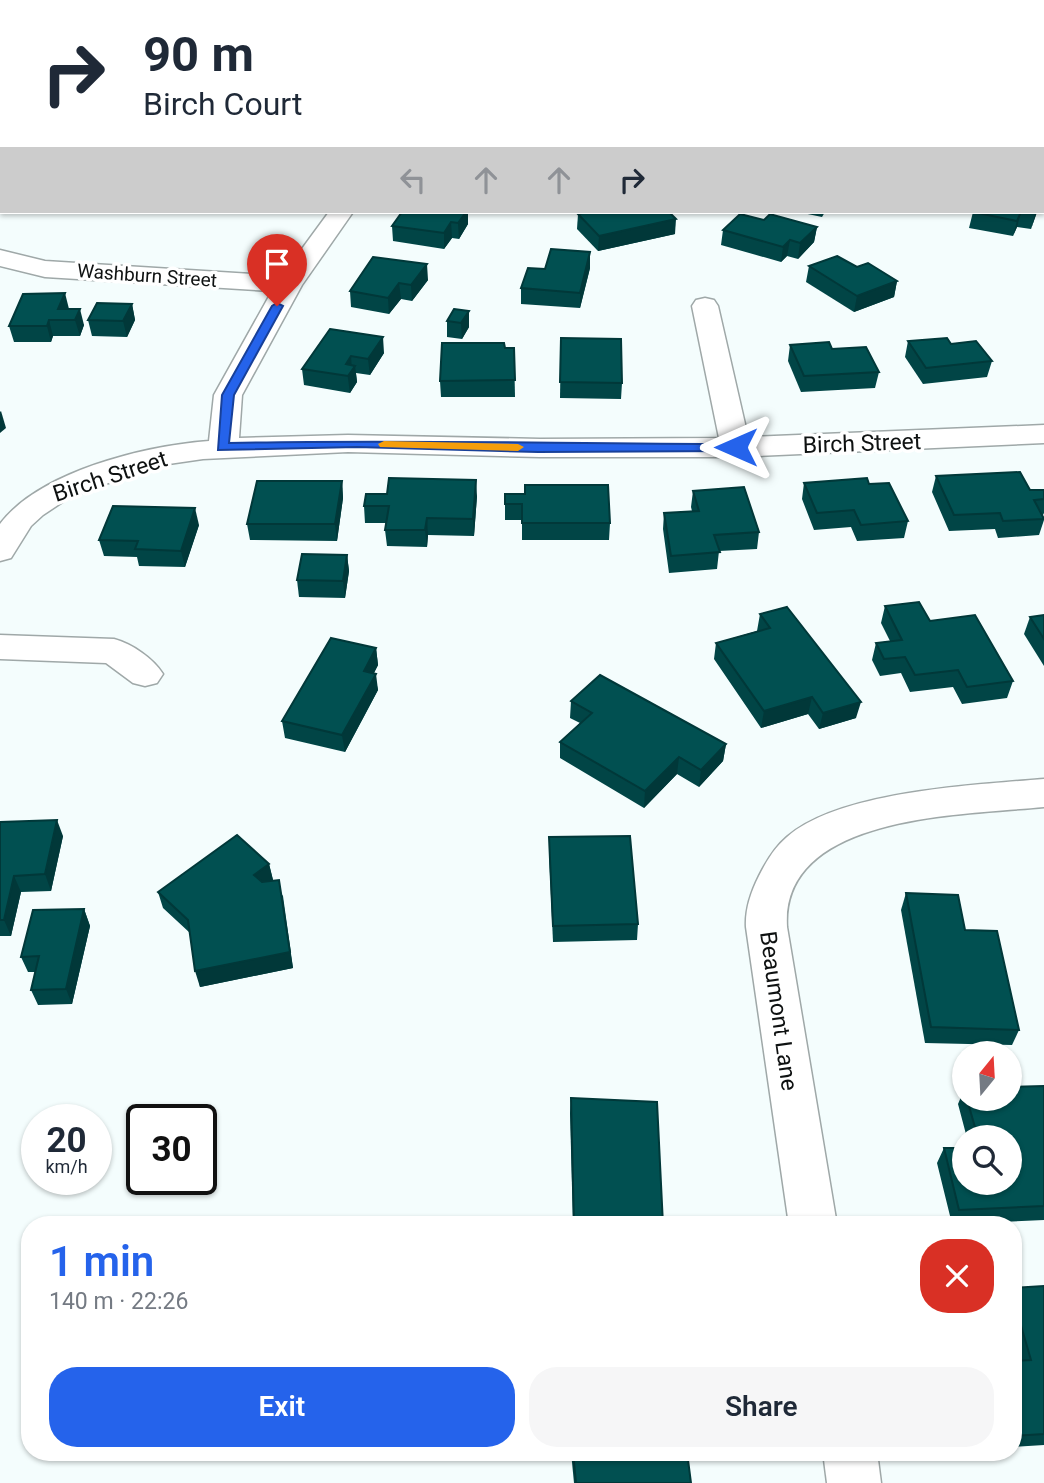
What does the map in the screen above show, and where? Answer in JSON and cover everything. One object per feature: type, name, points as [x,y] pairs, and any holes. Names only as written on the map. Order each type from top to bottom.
[{"type":"street","points":[[223,447],[228,395],[289,284],[340,214]]},
{"type":"street","name":"Washburn Street","points":[[0,258],[45,269],[289,284]]},
{"type":"street","points":[[705,306],[736,447]]},
{"type":"street","name":"Birch Street","points":[[0,551],[16,522],[39,500],[68,486],[153,458],[223,447],[357,444],[538,448],[736,447],[1044,434]]},
{"type":"street","points":[[0,648],[114,651],[145,674]]},
{"type":"street","name":"Beaumont Lane","points":[[811,1216],[783,1050],[773,955],[766,920],[773,893],[785,865],[806,843],[815,838],[834,828],[875,816],[936,804],[1044,793]]},
{"type":"street","points":[[851,1461],[854,1483]]},
{"type":"building","points":[[401,214],[465,214],[458,223],[451,222],[444,233],[392,226]]},
{"type":"building","points":[[578,214],[671,214],[676,219],[599,236]]},
{"type":"building","points":[[740,214],[764,220],[770,214],[817,227],[800,243],[790,240],[783,247],[723,230]]},
{"type":"building","points":[[983,214],[1020,214],[1017,221]]},
{"type":"building","points":[[551,249],[590,252],[580,293],[521,288],[528,268],[545,269]]},
{"type":"building","points":[[837,256],[857,267],[868,263],[897,281],[857,296],[809,266]]},
{"type":"building","points":[[373,257],[427,264],[411,285],[399,283],[388,298],[350,291]]},
{"type":"building","points":[[65,293],[58,309],[80,309],[75,320],[49,320],[47,326],[9,326],[23,294]]},
{"type":"building","points":[[97,303],[132,304],[123,321],[88,320]]},
{"type":"building","points":[[454,309],[469,311],[461,323],[447,321]]},
{"type":"building","points":[[330,329],[383,337],[368,359],[351,356],[346,364],[355,366],[348,376],[302,369]]},
{"type":"building","points":[[561,338],[621,339],[622,383],[560,382]]},
{"type":"building","points":[[947,338],[951,344],[976,341],[992,361],[926,368],[908,341]]},
{"type":"building","points":[[829,342],[832,349],[866,347],[879,372],[804,376],[790,345]]},
{"type":"building","points":[[442,343],[504,343],[505,348],[514,348],[515,380],[440,381]]},
{"type":"building","points":[[1020,472],[1030,490],[1044,490],[1044,499],[1034,500],[1044,519],[1003,521],[1000,513],[954,515],[936,476]]},
{"type":"building","points":[[389,478],[476,480],[473,519],[427,518],[425,530],[385,530],[389,506],[364,506],[366,494],[387,494]]},
{"type":"building","points":[[867,478],[869,484],[889,483],[908,521],[861,525],[854,510],[817,513],[804,483]]},
{"type":"building","points":[[257,481],[342,481],[335,524],[247,524]]},
{"type":"building","points":[[525,485],[608,485],[610,523],[522,523],[522,504],[505,504],[505,494],[525,494]]},
{"type":"building","points":[[744,487],[759,532],[714,535],[720,552],[671,556],[664,513],[699,511],[693,491]]},
{"type":"building","points":[[113,506],[195,508],[181,551],[135,549],[138,541],[99,540]]},
{"type":"building","points":[[302,554],[347,555],[343,581],[297,580]]},
{"type":"building","points":[[919,602],[930,621],[975,615],[1013,681],[967,687],[958,670],[915,675],[905,657],[884,659],[876,643],[902,640],[885,606]]},
{"type":"building","points":[[787,607],[861,702],[823,713],[812,697],[764,711],[716,643],[770,628],[760,614]]},
{"type":"building","points":[[1044,615],[1044,639],[1030,617]]},
{"type":"building","points":[[331,638],[376,648],[364,671],[376,674],[342,735],[282,721]]},
{"type":"building","points":[[600,675],[726,744],[701,770],[679,757],[645,791],[560,742],[592,713],[571,701]]},
{"type":"building","points":[[57,820],[45,874],[14,876],[4,920],[0,920],[0,822]]},
{"type":"building","points":[[237,835],[269,864],[254,875],[262,882],[279,880],[290,952],[195,971],[188,920],[158,892]]},
{"type":"building","points":[[630,836],[638,924],[553,926],[549,837]]},
{"type":"building","points":[[906,893],[958,895],[965,930],[997,931],[1019,1030],[931,1027]]},
{"type":"building","points":[[84,909],[66,989],[31,990],[39,956],[21,957],[33,910]]},
{"type":"building","points":[[1044,1086],[1044,1206],[959,1210],[955,1195],[1022,1195],[1022,1125],[974,1125],[970,1111],[1022,1111],[1022,1087]]},
{"type":"building","points":[[571,1098],[657,1102],[663,1216],[574,1216]]},
{"type":"building","points":[[944,1148],[952,1148],[952,1181]]},
{"type":"building","points":[[1044,1286],[1044,1434],[1022,1435],[1022,1360],[1031,1360],[1022,1329],[1022,1287]]},
{"type":"building","points":[[574,1461],[688,1461],[691,1483],[576,1483]]},
{"type":"slow traffic","points":[[384,444],[518,447]]},
{"type":"route","points":[[277,306],[228,395],[223,447],[357,444],[538,448],[736,447]]}]
